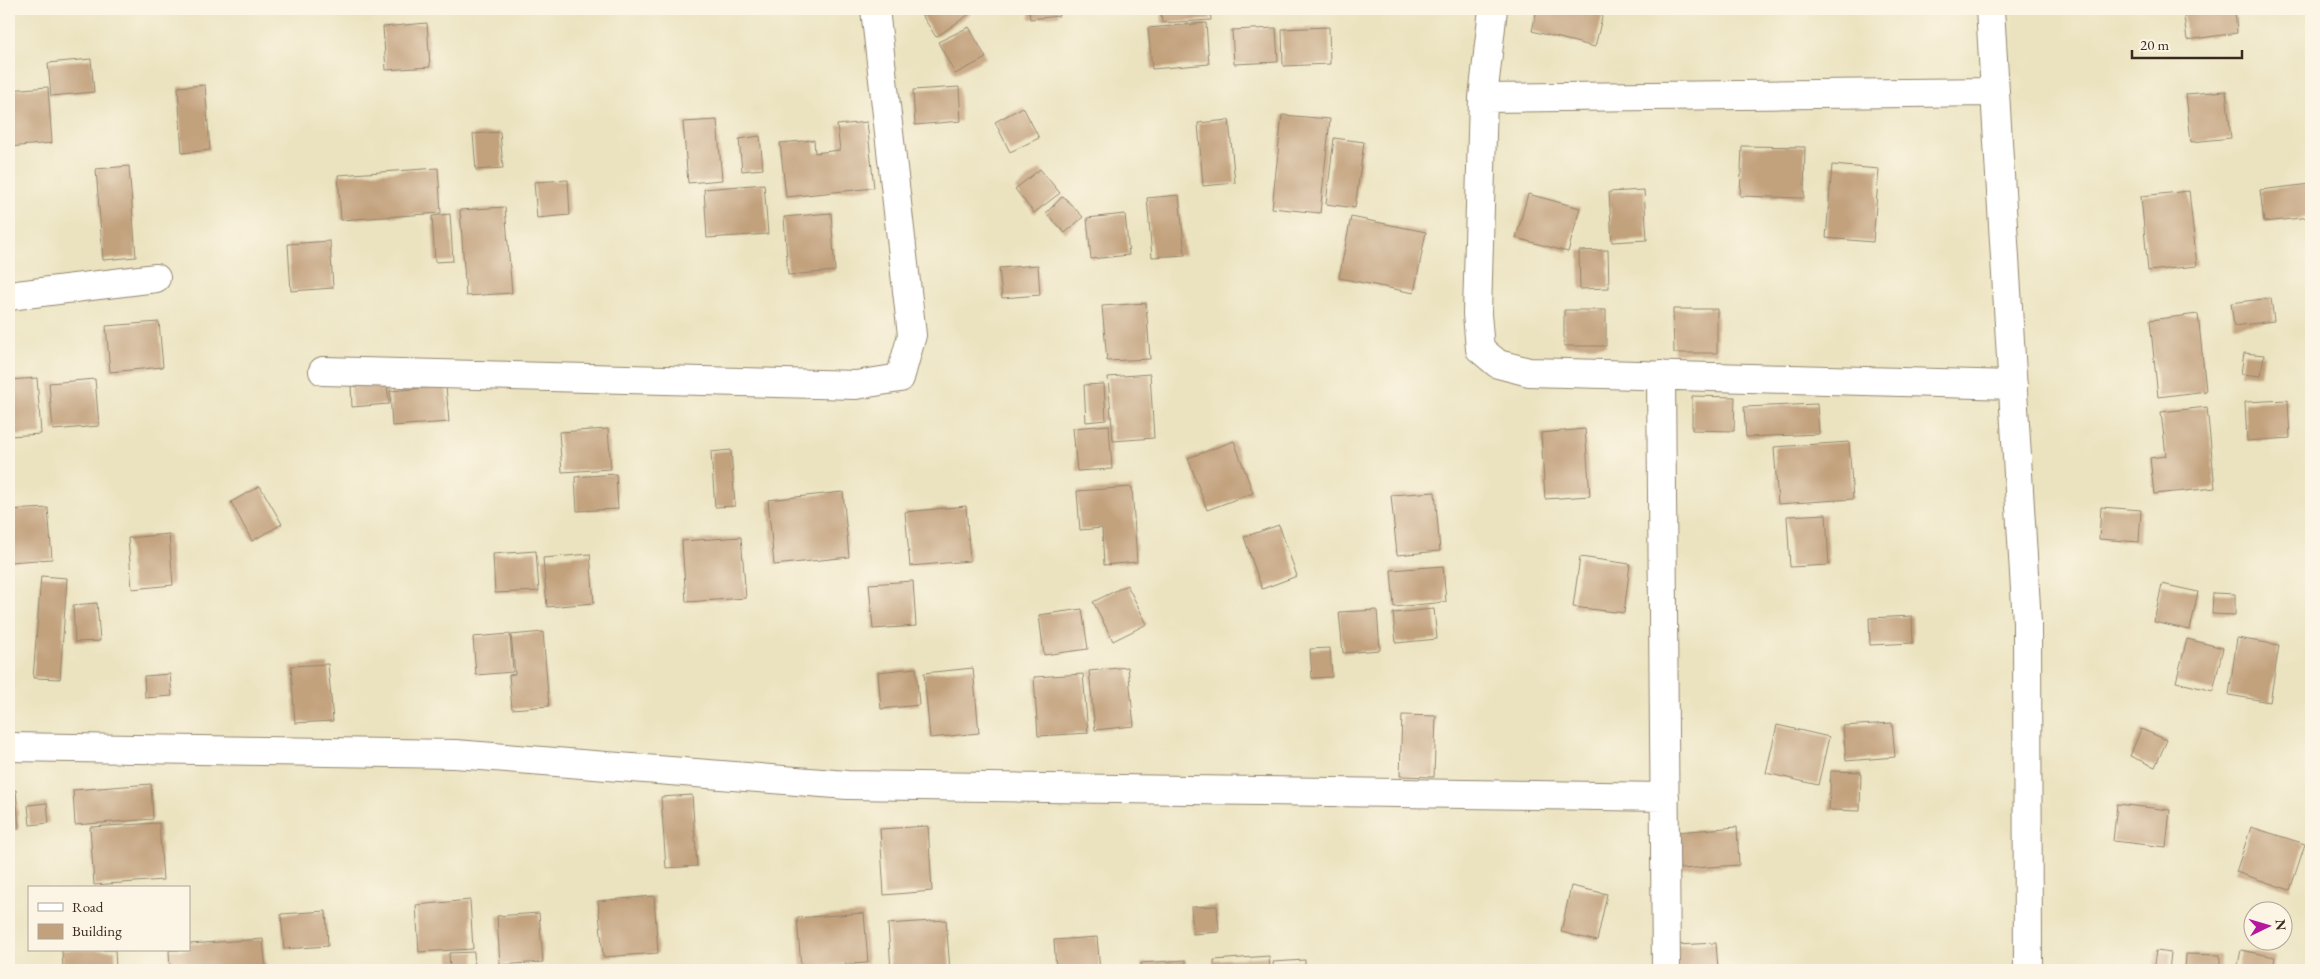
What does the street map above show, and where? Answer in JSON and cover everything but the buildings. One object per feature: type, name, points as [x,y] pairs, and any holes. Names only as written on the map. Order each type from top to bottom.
[{"type":"street","points":[[323,371],[856,385],[900,378],[912,335],[874,9]]},
{"type":"street","points":[[1492,9],[1483,98],[1477,314],[1480,350],[1498,364],[1529,372],[2013,385]]},
{"type":"street","points":[[1990,9],[2027,623],[2028,970]]},
{"type":"street","points":[[1483,98],[1995,92]]},
{"type":"street","points":[[9,296],[156,278]]},
{"type":"street","points":[[1661,376],[1666,970]]},
{"type":"street","points":[[9,747],[455,754],[847,785],[1665,797]]}]
